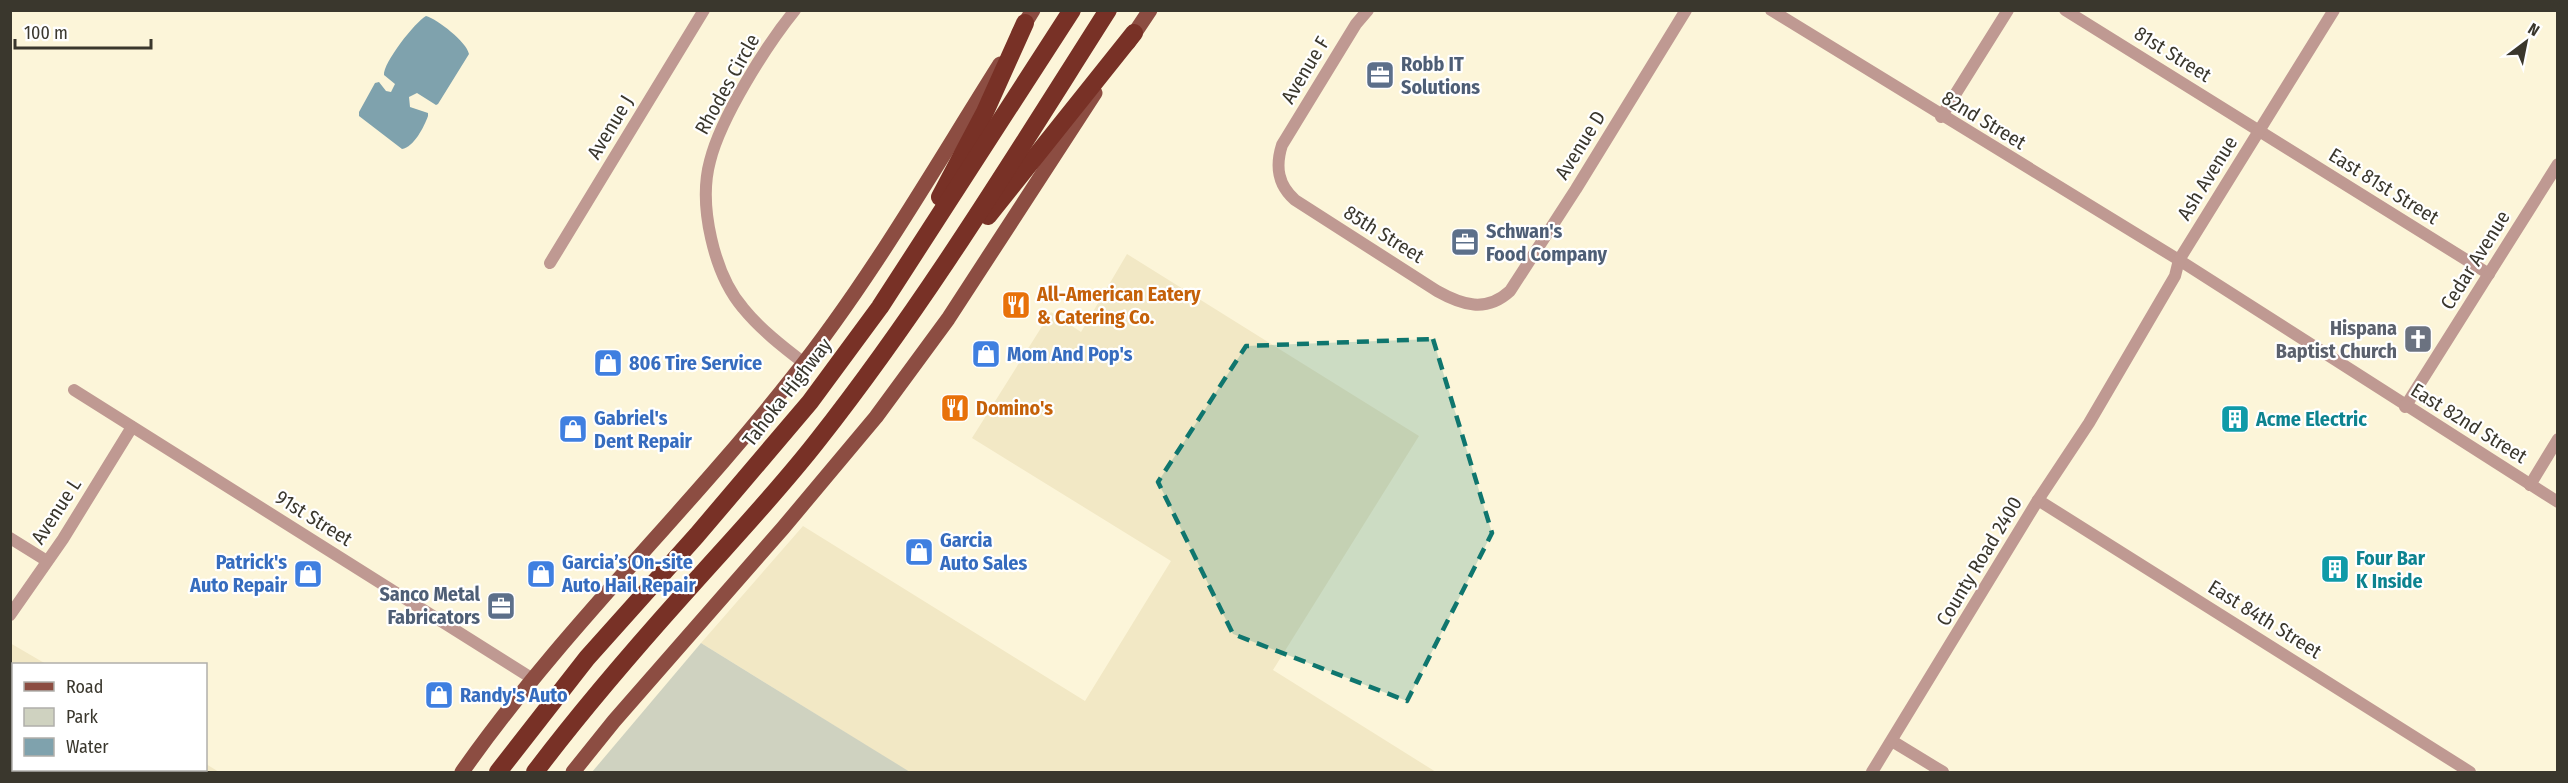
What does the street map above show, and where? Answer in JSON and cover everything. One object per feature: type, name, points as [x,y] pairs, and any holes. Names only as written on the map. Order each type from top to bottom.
[{"type":"highway","name":"Tahoka Highway","points":[[498,772],[587,658],[718,512],[810,402],[900,276],[1072,10]]},
{"type":"highway","points":[[929,290],[1108,10]]},
{"type":"highway","points":[[900,276],[915,243],[985,112],[1029,17]]},
{"type":"highway","points":[[535,772],[625,661],[718,558],[817,442],[929,290],[1134,33]]},
{"type":"main road","points":[[573,772],[783,528],[904,381],[948,319],[1150,10]]},
{"type":"main road","name":"Tahoka Highway","points":[[462,772],[533,679],[726,460],[834,324],[911,208],[1029,17]]},
{"type":"street","name":"Avenue J","points":[[550,263],[704,10]]},
{"type":"street","name":"Rhodes Circle","points":[[795,10],[760,61],[721,130],[709,163],[706,188],[711,235],[721,268],[730,287],[742,307],[755,321],[804,363]]},
{"type":"street","name":"Avenue F","points":[[1280,153],[1327,70],[1356,24],[1368,10]]},
{"type":"street","name":"Avenue D","points":[[1503,297],[1520,278],[1686,10]]},
{"type":"street","name":"82nd Street","points":[[1771,10],[1941,117],[2179,260]]},
{"type":"street","points":[[1941,117],[2008,10]]},
{"type":"street","name":"81st Street","points":[[2065,10],[2258,132]]},
{"type":"street","name":"Ash Avenue","points":[[2120,369],[2175,276],[2179,260],[2334,10]]},
{"type":"street","name":"East 81st Street","points":[[2258,132],[2489,274]]},
{"type":"street","name":"85th Street","points":[[1280,153],[1279,176],[1288,195],[1345,233],[1455,300],[1476,305],[1496,302],[1503,297]]},
{"type":"street","name":"Cedar Avenue","points":[[2405,406],[2558,164]]},
{"type":"street","name":"East 82nd Street","points":[[2179,260],[2558,502]]},
{"type":"street","name":"County Road 2400","points":[[1872,772],[2038,500],[2089,423],[2120,369]]},
{"type":"street","name":"91st Street","points":[[74,390],[533,679]]},
{"type":"street","name":"Avenue L","points":[[10,615],[47,561],[132,426]]},
{"type":"street","points":[[2530,485],[2558,440]]},
{"type":"street","name":"East 84th Street","points":[[2038,500],[2470,772]]},
{"type":"street","points":[[10,538],[47,561]]},
{"type":"street","points":[[1892,741],[1943,772]]},
{"type":"highlighted area","points":[[1433,339],[1492,533],[1407,701],[1233,634],[1158,482],[1246,346]]},
{"type":"shaded area","points":[[1127,254],[1419,436],[1273,670],[1436,772],[909,772],[701,643],[803,526],[1085,701],[1171,561],[972,438],[1051,312],[1081,332]]},
{"type":"shaded area","points":[[10,643],[44,663],[12,663],[12,771],[207,771],[207,765],[219,772],[11,772]]},
{"type":"green space","points":[[701,643],[910,772],[592,772]]},
{"type":"water","points":[[426,16],[451,32],[463,43],[469,54],[438,104],[436,105],[417,93],[409,97],[410,107],[428,113],[428,116],[411,145],[402,149],[359,116],[359,112],[375,83],[379,82],[386,91],[391,92],[395,84],[384,75],[385,69],[408,34]]},
{"type":"place","name":"Robb IT Solutions","points":[[1380,75]]},
{"type":"place","name":"Schwan's Food Company","points":[[1465,242]]},
{"type":"place","name":"All-American Eatery & Catering Co.","points":[[1016,305]]},
{"type":"place","name":"Hispana Baptist Church","points":[[2418,339]]},
{"type":"place","name":"Mom And Pop's","points":[[986,354]]},
{"type":"place","name":"806 Tire Service","points":[[608,363]]},
{"type":"place","name":"Domino's","points":[[955,408]]},
{"type":"place","name":"Acme Electric","points":[[2235,419]]},
{"type":"place","name":"Gabriel's Dent Repair","points":[[573,429]]},
{"type":"place","name":"Garcia Auto Sales","points":[[919,552]]},
{"type":"place","name":"Four Bar K Inside","points":[[2335,569]]},
{"type":"place","name":"Patrick's Auto Repair","points":[[308,574]]},
{"type":"place","name":"Garcia’s On-site Auto Hail Repair","points":[[541,574]]},
{"type":"place","name":"Sanco Metal Fabricators","points":[[501,606]]},
{"type":"place","name":"Randy's Auto","points":[[439,695]]}]
